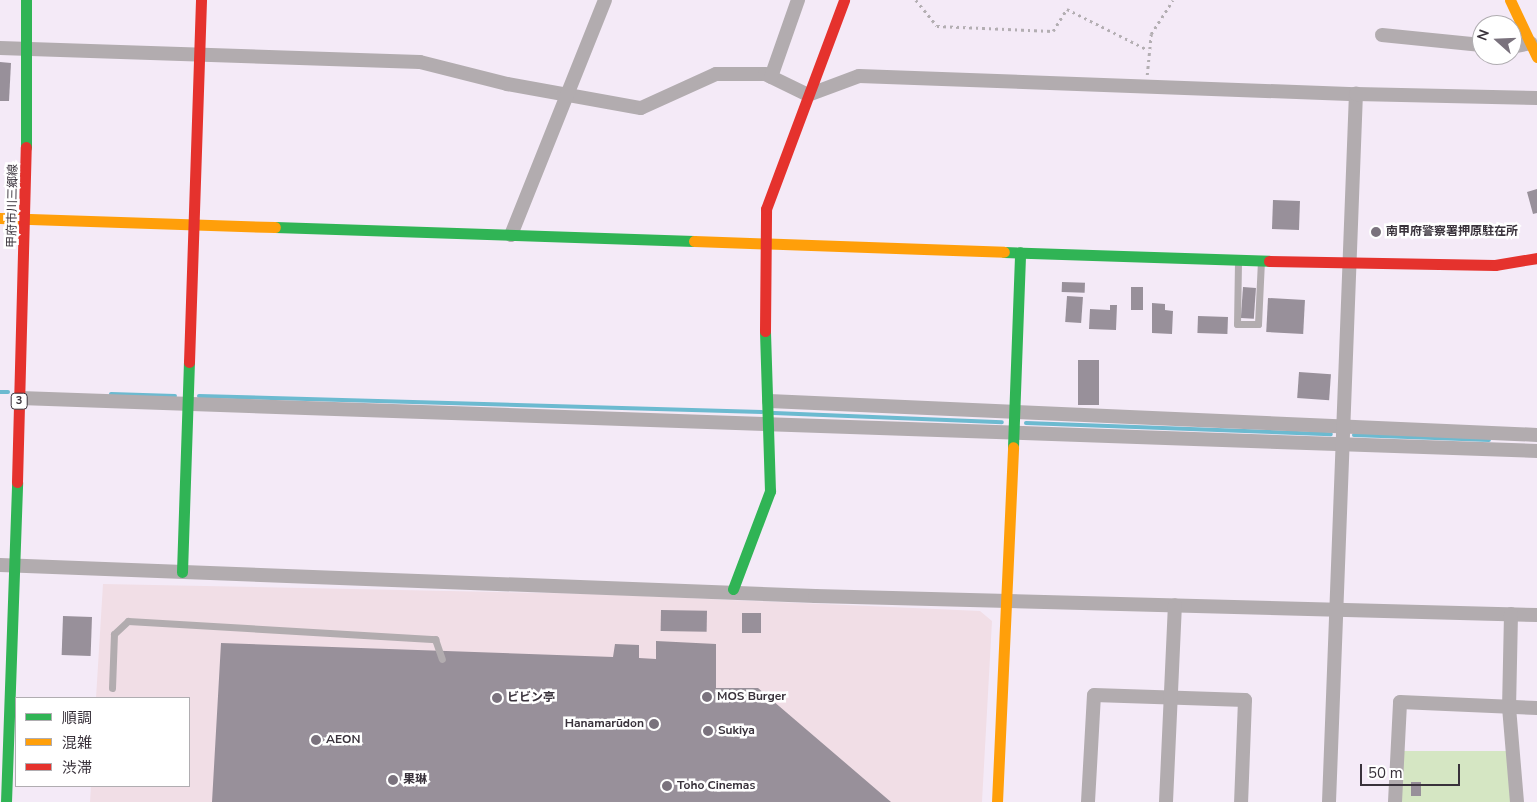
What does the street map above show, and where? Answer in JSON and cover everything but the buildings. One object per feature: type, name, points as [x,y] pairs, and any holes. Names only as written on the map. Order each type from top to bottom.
[{"type":"street","name":"甲府市川三郷線","points":[[6,802],[8,728],[7,565],[20,398],[26,219],[29,49],[26,0]]},
{"type":"street","points":[[182,572],[200,0]]},
{"type":"street","points":[[510,235],[565,94],[605,0]]},
{"type":"street","points":[[771,77],[798,0]]},
{"type":"street","points":[[732,589],[770,490],[770,427],[762,243],[773,186],[844,0]]},
{"type":"street","points":[[1510,0],[1537,57]]},
{"type":"street","points":[[1382,35],[1472,44]]},
{"type":"street","points":[[1522,45],[1530,43]]},
{"type":"street","points":[[0,48],[420,62],[565,94],[641,108],[716,74],[771,77],[808,95],[859,76],[1356,94],[1537,98]]},
{"type":"street","points":[[1329,802],[1348,263],[1356,94]]},
{"type":"street","points":[[0,218],[1451,266],[1537,258]]},
{"type":"street","points":[[997,802],[1008,600],[1020,252]]},
{"type":"street","points":[[20,398],[770,427],[1014,433],[1537,451]]},
{"type":"street","points":[[769,401],[1537,435]]},
{"type":"street","points":[[7,565],[1008,600],[1537,615]]},
{"type":"street","points":[[1166,802],[1175,604]]},
{"type":"street","points":[[1511,614],[1509,707],[1517,802]]},
{"type":"street","points":[[1088,802],[1094,695],[1245,700],[1241,802]]},
{"type":"street","points":[[1396,802],[1400,702],[1537,708]]},
{"type":"lane","points":[[1238,260],[1238,324],[1258,324],[1261,260]]},
{"type":"lane","points":[[112,688],[114,634],[128,621],[435,639],[442,659]]},
{"type":"path","points":[[916,0],[937,26],[1052,31],[1066,9],[1148,50]]},
{"type":"path","points":[[1147,86],[1148,50],[1151,34],[1173,0]]},
{"type":"shaded area","points":[[103,584],[598,594],[980,611],[992,621],[982,802],[90,802],[91,787],[190,787],[190,697],[96,697]]},
{"type":"green space","points":[[1398,751],[1513,751],[1513,802],[1398,802]]},
{"type":"waterway","points":[[0,392],[8,392]]},
{"type":"waterway","points":[[111,394],[175,396]]},
{"type":"waterway","points":[[199,396],[762,412]]},
{"type":"waterway","points":[[774,413],[1002,422]]},
{"type":"waterway","points":[[1026,423],[1331,434]]},
{"type":"waterway","points":[[1354,435],[1489,440]]},
{"type":"traffic: fast","points":[[26,0],[26,147]]},
{"type":"traffic: fast","points":[[275,227],[694,241]]},
{"type":"traffic: fast","points":[[1004,252],[1269,261]]},
{"type":"traffic: fast","points":[[1013,447],[1020,252]]},
{"type":"traffic: fast","points":[[733,589],[770,491],[765,331]]},
{"type":"traffic: fast","points":[[182,572],[189,362]]},
{"type":"traffic: fast","points":[[6,802],[17,482]]},
{"type":"traffic: slow","points":[[1510,0],[1537,57]]},
{"type":"traffic: slow","points":[[0,218],[275,227]]},
{"type":"traffic: slow","points":[[694,241],[1004,252]]},
{"type":"traffic: slow","points":[[997,802],[1013,447]]},
{"type":"traffic: jam","points":[[189,362],[201,0]]},
{"type":"traffic: jam","points":[[765,331],[766,209],[844,0]]},
{"type":"traffic: jam","points":[[17,482],[26,147]]},
{"type":"traffic: jam","points":[[1269,261],[1495,265],[1537,258]]},
{"type":"place","name":"南甲府警察署押原駐在所","points":[[1376,232]]},
{"type":"place","name":"MOS Burger","points":[[707,697]]},
{"type":"place","name":"ビビン亭","points":[[497,698]]},
{"type":"place","name":"Hanamarūdon","points":[[654,724]]},
{"type":"place","name":"Sukiya","points":[[708,731]]},
{"type":"place","name":"AEON","points":[[316,740]]},
{"type":"place","name":"果琳","points":[[393,780]]},
{"type":"place","name":"Toho Cinemas","points":[[667,786]]}]
